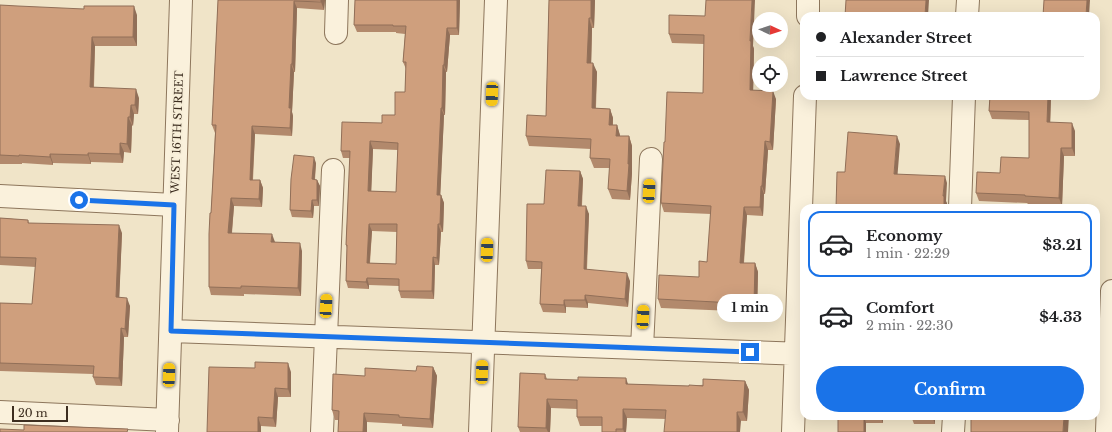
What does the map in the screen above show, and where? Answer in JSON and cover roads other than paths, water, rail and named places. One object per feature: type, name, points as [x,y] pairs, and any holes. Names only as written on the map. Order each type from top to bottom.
[{"type":"street","name":"WEST 16TH STREET","points":[[168,426],[181,0]]},
{"type":"street","points":[[336,34],[337,0]]},
{"type":"street","points":[[480,432],[496,0]]},
{"type":"street","points":[[808,0],[808,12]]},
{"type":"street","points":[[967,12],[968,0]]},
{"type":"street","points":[[803,204],[805,100]]},
{"type":"street","points":[[960,204],[964,100]]},
{"type":"street","points":[[642,348],[651,159]]},
{"type":"street","points":[[322,432],[333,170]]},
{"type":"street","points":[[0,196],[174,205]]},
{"type":"street","points":[[1107,432],[1106,365],[1112,291]]},
{"type":"street","points":[[171,331],[800,354],[794,432]]},
{"type":"street","points":[[0,412],[168,426]]},
{"type":"street","points":[[953,432],[954,420]]}]
